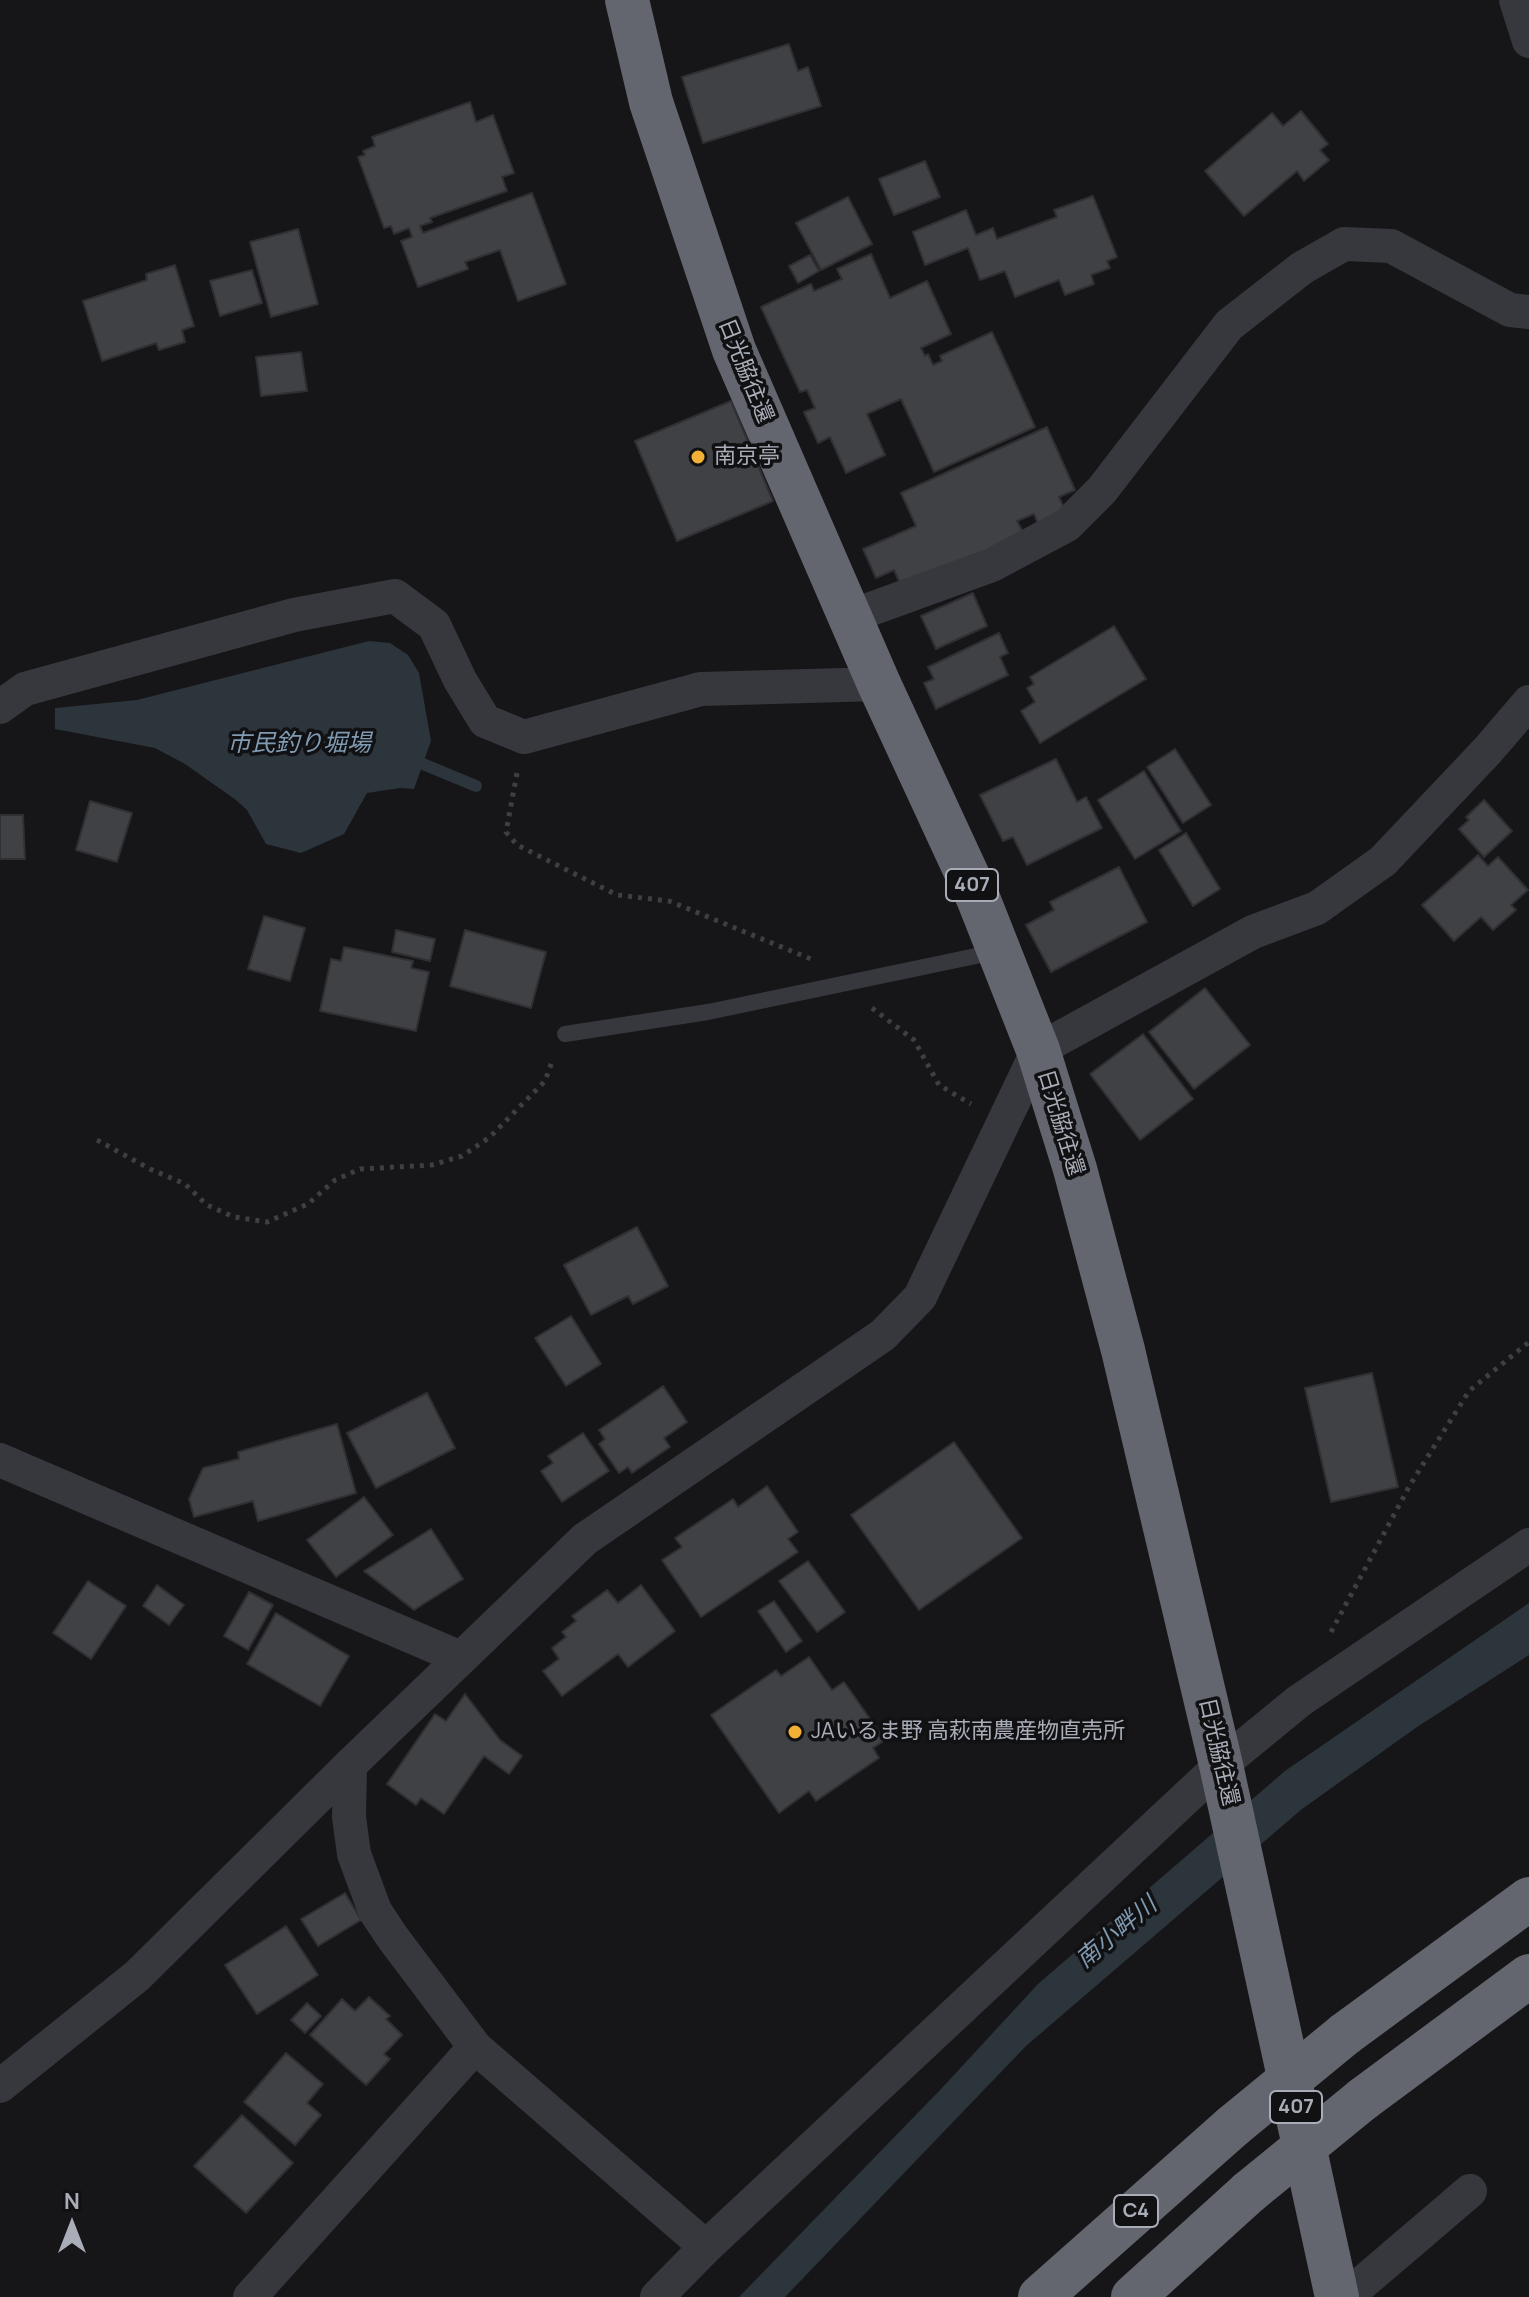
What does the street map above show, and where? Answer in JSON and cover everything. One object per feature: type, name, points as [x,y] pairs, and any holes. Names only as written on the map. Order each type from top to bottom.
[{"type":"highway","name":"日光脇往還","points":[[627,0],[651,102],[734,350],[849,617],[978,898],[1038,1050],[1075,1169],[1123,1350],[1225,1782],[1337,2297]]},
{"type":"highway","name":"C4","points":[[1040,2297],[1233,2126],[1345,2034],[1529,1899]]},
{"type":"highway","points":[[1133,2297],[1249,2192],[1363,2099],[1529,1976]]},
{"type":"street","points":[[1516,0],[1529,41]]},
{"type":"street","points":[[849,617],[992,565],[1067,525],[1102,490],[1229,325],[1302,268],[1344,244],[1391,246],[1510,310],[1529,312]]},
{"type":"street","points":[[0,707],[25,689],[294,615],[395,596],[434,625],[460,680],[485,721],[524,737],[701,689],[879,684]]},
{"type":"street","points":[[0,2086],[137,1976],[585,1539],[883,1335],[920,1297],[1038,1050],[1253,932],[1317,908],[1383,861],[1529,702]]},
{"type":"street","points":[[0,1460],[461,1658]]},
{"type":"street","points":[[657,2297],[706,2247],[1225,1782],[1299,1701],[1529,1545]]},
{"type":"street","points":[[350,1765],[349,1817],[354,1854],[375,1911],[475,2047],[706,2247]]},
{"type":"street","points":[[250,2297],[475,2047]]},
{"type":"street","points":[[1346,2297],[1470,2191]]},
{"type":"lane","points":[[565,1034],[708,1012],[1000,951]]},
{"type":"path","points":[[524,737],[506,832],[517,845],[617,895],[669,901],[811,959],[914,1040],[939,1085],[1003,1124]]},
{"type":"path","points":[[97,1140],[185,1184],[207,1205],[234,1217],[267,1222],[308,1204],[335,1180],[360,1169],[432,1165],[462,1156],[490,1137],[545,1081],[565,1034]]},
{"type":"path","points":[[1325,1642],[1410,1485],[1469,1391],[1529,1342]]},
{"type":"water","name":"市民釣り堀場","points":[[369,641],[390,643],[408,655],[419,673],[431,741],[414,789],[367,793],[344,834],[301,853],[266,844],[247,810],[236,800],[185,764],[155,748],[55,729],[55,708],[137,700]]},
{"type":"water","name":"南小畔川","points":[[1529,1603],[1529,1655],[1417,1727],[1302,1809],[1026,2046],[785,2297],[739,2297],[942,2088],[1038,1984],[1285,1771]]},
{"type":"building","points":[[789,44],[798,71],[808,67],[821,106],[703,143],[682,77]]},
{"type":"building","points":[[470,102],[476,122],[493,115],[514,173],[502,177],[507,191],[430,218],[432,222],[420,226],[423,233],[532,193],[566,284],[518,301],[500,250],[465,262],[468,269],[418,287],[401,241],[412,237],[409,228],[394,234],[391,226],[384,228],[358,157],[375,146],[372,137]]},
{"type":"building","points":[[1301,111],[1328,144],[1320,150],[1329,160],[1304,181],[1297,171],[1244,216],[1205,171],[1272,113],[1283,126]]},
{"type":"building","points":[[925,161],[940,197],[894,215],[879,179]]},
{"type":"building","points":[[1093,196],[1117,257],[1107,261],[1110,268],[1091,275],[1094,284],[1065,295],[1059,280],[1015,297],[1005,271],[980,280],[968,248],[925,265],[913,232],[966,210],[976,235],[993,228],[997,239],[1057,217],[1054,210]]},
{"type":"building","points":[[848,197],[872,244],[821,270],[796,223]]},
{"type":"building","points":[[298,229],[318,304],[271,317],[250,242]]},
{"type":"building","points":[[871,254],[890,298],[927,281],[951,334],[921,348],[933,365],[942,361],[940,356],[992,332],[1035,427],[934,472],[901,399],[867,414],[885,455],[846,473],[830,437],[818,443],[804,412],[815,408],[807,390],[800,392],[761,307],[811,284],[814,291],[842,279],[837,269]]},
{"type":"building","points":[[810,255],[819,271],[798,283],[789,266]]},
{"type":"building","points":[[175,265],[194,326],[182,330],[185,342],[159,350],[156,343],[102,361],[83,301],[147,280],[146,274]]},
{"type":"building","points":[[252,270],[262,303],[220,316],[210,281]]},
{"type":"building","points":[[301,352],[307,391],[261,396],[256,357]]},
{"type":"building","points":[[731,401],[773,501],[677,541],[635,441]]},
{"type":"building","points":[[1047,427],[1075,490],[1059,497],[1066,512],[1038,524],[1034,514],[1017,521],[1025,536],[903,590],[894,570],[876,578],[863,549],[916,526],[901,493]]},
{"type":"building","points":[[973,593],[987,626],[936,649],[921,616]]},
{"type":"building","points":[[1114,626],[1146,679],[1040,743],[1021,711],[1035,702],[1027,688],[1034,684],[1030,677]]},
{"type":"building","points":[[999,633],[1008,653],[1000,657],[1008,675],[936,709],[924,683],[934,679],[928,667]]},
{"type":"building","points":[[1175,749],[1211,805],[1183,823],[1147,767]]},
{"type":"building","points":[[1056,759],[1077,802],[1086,797],[1102,828],[1027,865],[1013,837],[1003,841],[980,795]]},
{"type":"building","points":[[1144,771],[1181,831],[1135,859],[1098,800]]},
{"type":"building","points":[[1484,800],[1512,831],[1484,857],[1459,829],[1469,820],[1466,817]]},
{"type":"building","points":[[90,801],[132,813],[117,862],[76,850]]},
{"type":"building","points":[[0,815],[23,815],[25,859],[0,859]]},
{"type":"building","points":[[1186,833],[1220,889],[1193,906],[1159,850]]},
{"type":"building","points":[[1478,855],[1488,866],[1498,857],[1528,890],[1511,905],[1516,910],[1493,930],[1481,917],[1454,941],[1422,905]]},
{"type":"building","points":[[1119,867],[1147,922],[1051,972],[1026,925],[1054,910],[1050,902]]},
{"type":"building","points":[[264,916],[305,928],[290,981],[248,969]]},
{"type":"building","points":[[396,930],[435,939],[430,961],[392,952]]},
{"type":"building","points":[[465,930],[546,952],[531,1008],[450,986]]},
{"type":"building","points":[[344,947],[413,961],[411,968],[429,972],[416,1031],[320,1011],[331,959],[341,961]]},
{"type":"building","points":[[1205,988],[1250,1045],[1194,1089],[1149,1032]]},
{"type":"building","points":[[1143,1034],[1193,1099],[1140,1140],[1090,1074]]},
{"type":"building","points":[[637,1227],[668,1286],[633,1304],[628,1296],[591,1315],[564,1265]]},
{"type":"building","points":[[571,1316],[601,1364],[566,1386],[535,1338]]},
{"type":"building","points":[[1372,1373],[1398,1487],[1331,1502],[1305,1388]]},
{"type":"building","points":[[663,1386],[687,1422],[664,1438],[670,1447],[632,1473],[628,1467],[619,1473],[599,1444],[605,1439],[599,1430]]},
{"type":"building","points":[[427,1393],[455,1448],[376,1488],[347,1433]]},
{"type":"building","points":[[337,1424],[356,1493],[258,1521],[253,1501],[194,1517],[189,1499],[203,1468],[239,1459],[238,1452]]},
{"type":"building","points":[[583,1433],[609,1471],[562,1502],[541,1471],[553,1463],[548,1456]]},
{"type":"building","points":[[954,1442],[1022,1538],[919,1610],[851,1515]]},
{"type":"building","points":[[767,1486],[798,1532],[788,1539],[798,1552],[701,1617],[662,1560],[682,1547],[675,1538],[733,1499],[738,1507]]},
{"type":"building","points":[[364,1497],[393,1535],[336,1577],[307,1540]]},
{"type":"building","points":[[431,1529],[463,1579],[414,1610],[364,1571]]},
{"type":"building","points":[[808,1561],[845,1612],[817,1632],[779,1581]]},
{"type":"building","points":[[88,1581],[126,1606],[91,1659],[53,1633]]},
{"type":"building","points":[[157,1585],[184,1605],[169,1625],[143,1606]]},
{"type":"building","points":[[641,1585],[675,1631],[628,1667],[618,1654],[562,1696],[543,1671],[559,1659],[552,1648],[566,1637],[562,1632],[576,1621],[572,1616],[607,1590],[618,1603]]},
{"type":"building","points":[[249,1592],[273,1605],[248,1650],[224,1636]]},
{"type":"building","points":[[774,1601],[802,1641],[786,1652],[758,1611]]},
{"type":"building","points":[[276,1613],[349,1656],[320,1706],[247,1664]]},
{"type":"building","points":[[809,1657],[832,1690],[844,1682],[885,1740],[873,1748],[879,1758],[816,1801],[809,1791],[779,1813],[711,1715],[776,1670],[781,1676]]},
{"type":"building","points":[[465,1694],[500,1740],[522,1756],[509,1774],[484,1756],[444,1814],[421,1798],[416,1805],[387,1784],[435,1714],[446,1721]]},
{"type":"building","points":[[345,1893],[361,1920],[318,1946],[301,1919]]},
{"type":"building","points":[[286,1926],[318,1975],[257,2014],[225,1965]]},
{"type":"building","points":[[369,1997],[390,2016],[386,2019],[402,2035],[384,2054],[390,2059],[366,2085],[310,2035],[342,1999],[355,2011]]},
{"type":"building","points":[[307,2003],[321,2016],[305,2033],[291,2020]]},
{"type":"building","points":[[286,2053],[323,2084],[307,2103],[321,2115],[295,2145],[244,2102]]},
{"type":"building","points":[[242,2115],[293,2163],[246,2213],[194,2166]]},
{"type":"waterway","points":[[423,764],[476,786]]},
{"type":"place","name":"南京亭","points":[[698,457]]},
{"type":"place","name":"JAいるま野 高萩南農産物直売所","points":[[795,1732]]}]
